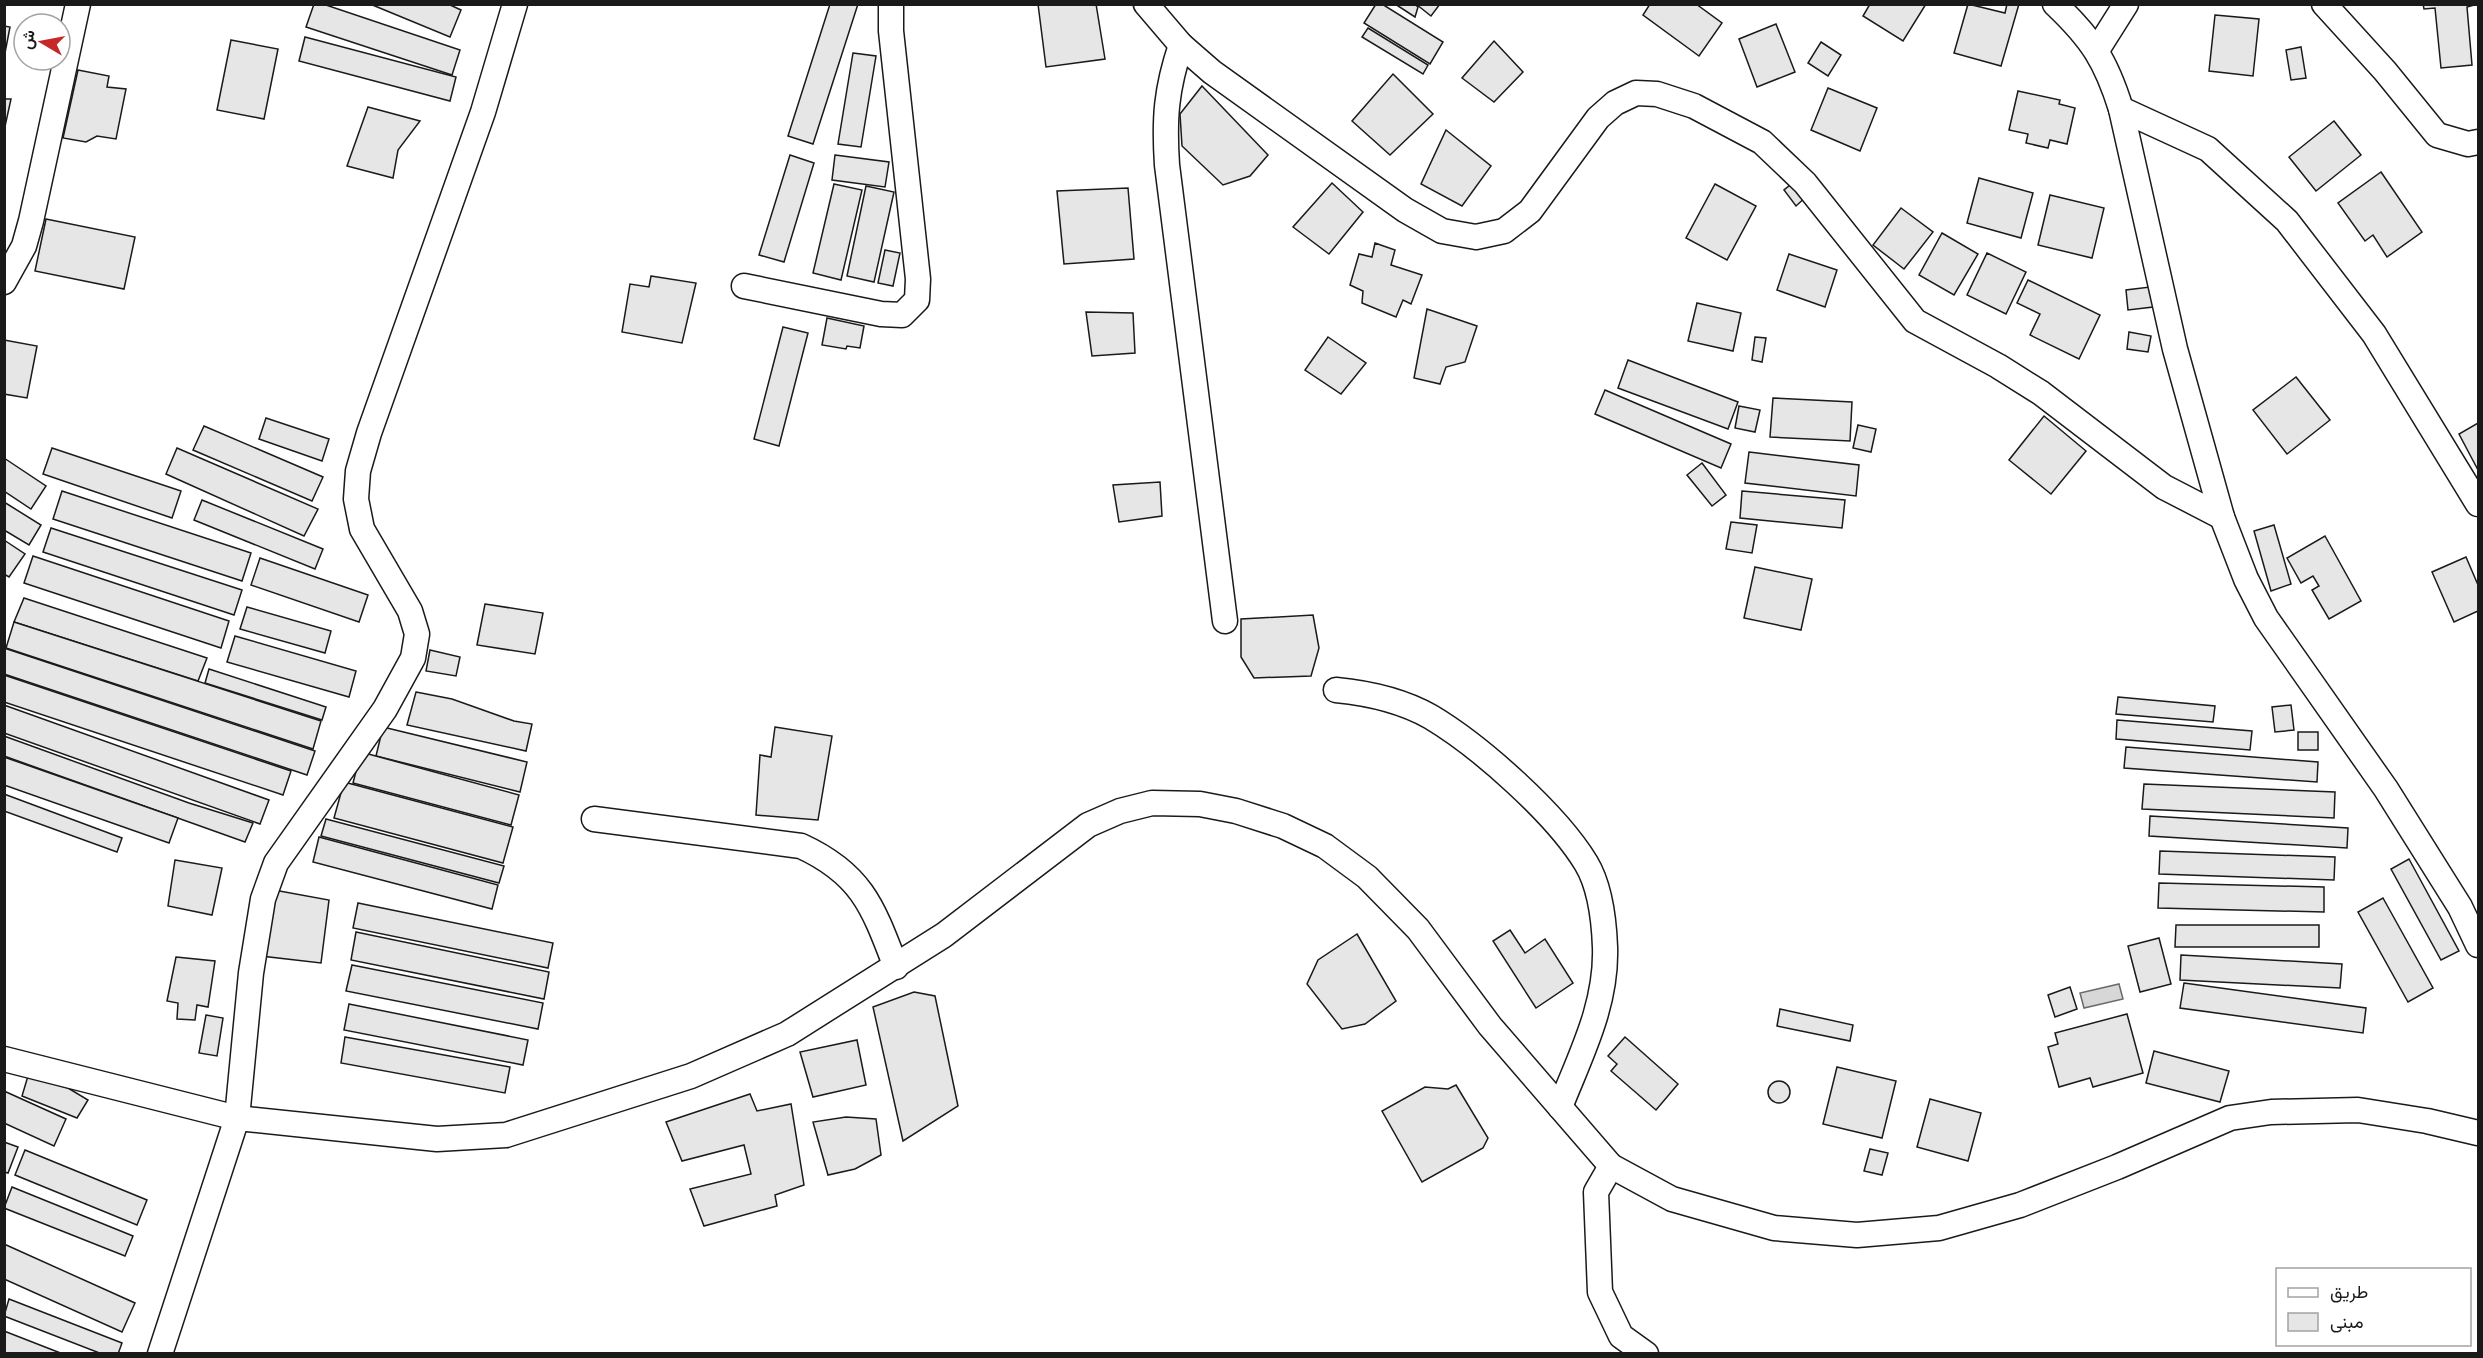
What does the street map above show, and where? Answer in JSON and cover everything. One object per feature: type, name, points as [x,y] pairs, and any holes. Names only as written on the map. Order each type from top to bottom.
[{"type":"street","points":[[4,282],[24,246],[31,221],[78,4]]},
{"type":"street","points":[[160,1353],[237,1118],[251,973],[263,899],[276,863],[385,709],[413,658],[417,634],[410,611],[362,529],[356,499],[358,471],[369,433],[483,112],[516,4]]},
{"type":"street","points":[[744,286],[881,314],[902,315],[917,300],[918,279],[891,31],[891,4]]},
{"type":"street","points":[[1146,4],[1181,45],[1212,72],[1405,210],[1442,231],[1476,237],[1504,231],[1530,211],[1598,118],[1615,103],[1636,93],[1657,94],[1694,106],[1762,142],[1805,183],[1915,321],[2032,387],[2164,487],[2222,517]]},
{"type":"street","points":[[2055,4],[2097,50],[2111,79],[2121,109],[2175,349],[2222,517],[2246,579],[2266,618],[2386,789],[2460,907],[2478,945]]},
{"type":"street","points":[[2097,50],[2126,4]]},
{"type":"street","points":[[2324,4],[2385,71],[2437,135],[2468,144],[2478,142]]},
{"type":"street","points":[[1181,45],[1169,78],[1165,101],[1166,154],[1225,621]]},
{"type":"street","points":[[2121,109],[2208,149],[2287,221],[2374,334],[2478,504]]},
{"type":"street","points":[[1336,690],[1360,692],[1431,717],[1505,775],[1548,817],[1587,864],[1602,909],[1605,948],[1603,985],[1595,1024],[1560,1107]]},
{"type":"street","points":[[4,1059],[237,1118],[437,1139],[471,1139],[506,1135],[691,1077],[787,1034],[944,935],[1043,858],[1098,820],[1120,811],[1152,803],[1200,804],[1236,811],[1283,826],[1325,846],[1367,877],[1418,929],[1490,1026],[1611,1166],[1672,1199],[1774,1228],[1857,1235],[1939,1228],[2020,1205],[2117,1167],[2229,1118],[2271,1112],[2358,1110],[2427,1121],[2478,1133]]},
{"type":"street","points":[[594,819],[801,846],[829,859],[850,876],[863,893],[880,925],[896,967]]},
{"type":"street","points":[[1611,1166],[1596,1192],[1600,1292],[1622,1336],[1646,1353]]},
{"type":"shaded area","points":[[2119,984],[2123,999],[2084,1008],[2080,993]]},
{"type":"building","points":[[314,4],[323,4],[460,50],[452,75],[306,27]]},
{"type":"building","points":[[370,4],[448,4],[461,10],[450,37]]},
{"type":"building","points":[[830,4],[858,4],[813,144],[788,136]]},
{"type":"building","points":[[1038,4],[1096,4],[1105,59],[1046,67]]},
{"type":"building","points":[[1376,4],[1382,4],[1443,42],[1430,64],[1364,23]]},
{"type":"building","points":[[1395,4],[1414,4],[1418,7],[1415,17]]},
{"type":"building","points":[[1416,4],[1440,4],[1431,16]]},
{"type":"building","points":[[1650,4],[1696,4],[1722,23],[1699,56],[1643,15]]},
{"type":"building","points":[[1870,4],[1926,4],[1903,41],[1863,16]]},
{"type":"building","points":[[1968,4],[2005,13],[2007,4],[2019,4],[2001,66],[1954,53]]},
{"type":"building","points":[[2423,4],[2478,4],[2467,7],[2472,65],[2441,68],[2435,8],[2424,9]]},
{"type":"building","points":[[2215,15],[2259,19],[2253,76],[2209,71]]},
{"type":"building","points":[[1776,24],[1795,72],[1757,87],[1739,39]]},
{"type":"building","points":[[4,26],[10,27],[4,58]]},
{"type":"building","points":[[1368,28],[1428,65],[1423,74],[1362,37]]},
{"type":"building","points":[[305,37],[456,77],[450,101],[299,61]]},
{"type":"building","points":[[231,40],[278,49],[264,119],[217,110]]},
{"type":"building","points":[[1494,41],[1523,72],[1494,102],[1462,78]]},
{"type":"building","points":[[1821,42],[1841,55],[1828,76],[1808,63]]},
{"type":"building","points":[[2301,47],[2306,78],[2291,80],[2286,50]]},
{"type":"building","points":[[853,53],[876,56],[861,147],[838,144]]},
{"type":"building","points":[[78,70],[109,76],[107,87],[126,89],[116,139],[97,136],[86,142],[63,138]]},
{"type":"building","points":[[1393,74],[1433,114],[1390,155],[1352,121]]},
{"type":"building","points":[[1202,86],[1268,155],[1250,176],[1223,185],[1182,146],[1180,114]]},
{"type":"building","points":[[1828,88],[1877,108],[1860,151],[1811,130]]},
{"type":"building","points":[[2018,91],[2060,100],[2059,104],[2075,108],[2067,144],[2050,140],[2048,148],[2026,143],[2028,134],[2009,130]]},
{"type":"building","points":[[4,99],[11,99],[4,131]]},
{"type":"building","points":[[368,107],[420,121],[398,150],[393,178],[347,166]]},
{"type":"building","points":[[2334,121],[2361,155],[2316,191],[2289,157]]},
{"type":"building","points":[[1446,130],[1491,166],[1462,206],[1421,184]]},
{"type":"building","points":[[790,155],[814,163],[784,262],[759,255]]},
{"type":"building","points":[[835,155],[889,162],[885,187],[832,180]]},
{"type":"building","points":[[2381,172],[2422,232],[2387,257],[2373,235],[2365,241],[2338,203]]},
{"type":"building","points":[[1979,178],[2033,193],[2021,238],[1967,223]]},
{"type":"building","points":[[1795,181],[1807,196],[1796,206],[1784,190]]},
{"type":"building","points":[[1332,183],[1363,212],[1329,254],[1293,227]]},
{"type":"building","points":[[834,184],[862,190],[841,280],[813,273]]},
{"type":"building","points":[[1715,184],[1756,206],[1727,260],[1686,238]]},
{"type":"building","points":[[866,186],[894,192],[874,282],[847,276]]},
{"type":"building","points":[[1128,188],[1134,259],[1064,264],[1057,191]]},
{"type":"building","points":[[2050,195],[2104,208],[2092,258],[2038,245]]},
{"type":"building","points":[[1901,208],[1933,232],[1904,269],[1873,245]]},
{"type":"building","points":[[46,219],[135,237],[124,289],[35,271]]},
{"type":"building","points":[[1942,233],[1978,254],[1954,295],[1919,275]]},
{"type":"building","points":[[1375,243],[1395,250],[1391,265],[1422,275],[1411,304],[1403,300],[1396,317],[1362,303],[1363,291],[1350,285],[1359,254],[1372,257]]},
{"type":"building","points":[[885,250],[900,253],[893,286],[878,283]]},
{"type":"building","points":[[1987,253],[2026,272],[2006,314],[1967,295]]},
{"type":"building","points":[[1789,254],[1837,270],[1825,307],[1777,290]]},
{"type":"building","points":[[651,276],[696,283],[682,343],[622,332],[630,284],[649,287]]},
{"type":"building","points":[[2028,280],[2100,315],[2079,359],[2030,335],[2040,314],[2017,303]]},
{"type":"building","points":[[2150,287],[2153,307],[2128,310],[2126,290]]},
{"type":"building","points":[[1697,303],[1741,313],[1733,351],[1688,341]]},
{"type":"building","points":[[1427,309],[1477,326],[1465,362],[1446,367],[1440,384],[1414,378]]},
{"type":"building","points":[[1086,312],[1133,313],[1135,353],[1092,356]]},
{"type":"building","points":[[827,318],[864,326],[860,348],[847,346],[846,349],[822,345]]},
{"type":"building","points":[[783,327],[808,333],[779,446],[754,439]]},
{"type":"building","points":[[2129,332],[2151,336],[2148,352],[2127,349]]},
{"type":"building","points":[[1328,337],[1366,363],[1341,394],[1305,370]]},
{"type":"building","points":[[1755,337],[1766,338],[1762,362],[1752,360]]},
{"type":"building","points":[[4,340],[37,346],[27,398],[4,394]]},
{"type":"building","points":[[1628,360],[1738,402],[1728,429],[1618,388]]},
{"type":"building","points":[[2296,377],[2330,420],[2287,454],[2253,410]]},
{"type":"building","points":[[1605,390],[1731,444],[1721,468],[1595,414]]},
{"type":"building","points":[[1773,398],[1852,402],[1850,441],[1770,437]]},
{"type":"building","points":[[1739,406],[1760,410],[1755,432],[1735,428]]},
{"type":"building","points":[[2044,416],[2086,451],[2051,494],[2009,460]]},
{"type":"building","points":[[266,418],[329,439],[322,461],[259,439]]},
{"type":"building","points":[[2478,423],[2478,470],[2459,434]]},
{"type":"building","points":[[1858,425],[1876,429],[1871,452],[1853,448]]},
{"type":"building","points":[[204,426],[323,477],[312,501],[193,450]]},
{"type":"building","points":[[52,448],[181,491],[172,518],[43,474]]},
{"type":"building","points":[[177,448],[318,509],[304,536],[166,474]]},
{"type":"building","points":[[1749,452],[1859,465],[1856,496],[1745,483]]},
{"type":"building","points":[[4,458],[46,486],[31,509],[4,491]]},
{"type":"building","points":[[1702,463],[1726,495],[1712,506],[1687,475]]},
{"type":"building","points":[[1160,482],[1162,516],[1119,522],[1113,485]]},
{"type":"building","points":[[62,491],[251,553],[242,581],[53,519]]},
{"type":"building","points":[[1742,491],[1845,500],[1842,528],[1740,518]]},
{"type":"building","points":[[202,500],[323,549],[315,569],[194,520]]},
{"type":"building","points":[[4,502],[41,525],[29,545],[4,530]]},
{"type":"building","points":[[1731,522],[1757,525],[1752,553],[1726,549]]},
{"type":"building","points":[[2274,525],[2291,584],[2271,591],[2254,531]]},
{"type":"building","points":[[51,528],[242,590],[234,615],[43,552]]},
{"type":"building","points":[[2325,536],[2361,601],[2329,619],[2312,590],[2319,586],[2313,576],[2301,583],[2287,558]]},
{"type":"building","points":[[4,540],[25,554],[9,577],[4,574]]},
{"type":"building","points":[[33,556],[229,621],[221,648],[24,583]]},
{"type":"building","points":[[2466,557],[2478,585],[2478,611],[2454,622],[2432,572]]},
{"type":"building","points":[[260,558],[368,595],[359,622],[251,585]]},
{"type":"building","points":[[1755,567],[1812,579],[1801,630],[1744,618]]},
{"type":"building","points":[[24,598],[207,658],[198,681],[14,622]]},
{"type":"building","points":[[485,604],[543,613],[535,654],[477,645]]},
{"type":"building","points":[[247,607],[331,631],[325,653],[240,629]]},
{"type":"building","points":[[1313,615],[1319,648],[1311,676],[1254,678],[1241,657],[1241,619]]},
{"type":"building","points":[[14,622],[321,721],[313,749],[6,648]]},
{"type":"building","points":[[235,636],[356,671],[349,697],[227,662]]},
{"type":"building","points":[[4,648],[315,751],[307,775],[4,674]]},
{"type":"building","points":[[430,650],[460,657],[456,676],[426,671]]},
{"type":"building","points":[[209,669],[326,707],[322,720],[205,683]]},
{"type":"building","points":[[4,675],[291,771],[283,795],[4,702]]},
{"type":"building","points":[[416,692],[452,699],[514,721],[532,724],[526,751],[407,725]]},
{"type":"building","points":[[2118,697],[2215,706],[2213,722],[2116,714]]},
{"type":"building","points":[[4,705],[269,800],[260,824],[4,733]]},
{"type":"building","points":[[2291,705],[2294,730],[2275,732],[2272,707]]},
{"type":"building","points":[[2117,720],[2252,731],[2250,750],[2116,739]]},
{"type":"building","points":[[383,727],[527,762],[520,792],[376,756]]},
{"type":"building","points":[[775,727],[832,736],[818,820],[756,815],[760,755],[771,757]]},
{"type":"building","points":[[2298,732],[2318,732],[2318,750],[2298,750]]},
{"type":"building","points":[[4,736],[189,803],[253,823],[245,842],[4,756]]},
{"type":"building","points":[[2126,747],[2318,762],[2317,782],[2124,768]]},
{"type":"building","points":[[361,752],[519,795],[511,825],[353,783]]},
{"type":"building","points":[[4,757],[178,818],[169,843],[4,785]]},
{"type":"building","points":[[344,782],[513,827],[503,863],[334,818]]},
{"type":"building","points":[[2144,784],[2335,792],[2334,818],[2142,809]]},
{"type":"building","points":[[4,794],[122,838],[117,852],[4,811]]},
{"type":"building","points":[[2150,816],[2348,828],[2347,848],[2149,836]]},
{"type":"building","points":[[326,819],[504,866],[499,883],[321,836]]},
{"type":"building","points":[[319,837],[498,885],[492,909],[313,862]]},
{"type":"building","points":[[2160,851],[2335,857],[2334,880],[2159,874]]},
{"type":"building","points":[[2409,859],[2459,951],[2441,960],[2391,869]]},
{"type":"building","points":[[175,860],[222,868],[212,915],[168,906]]},
{"type":"building","points":[[2159,883],[2324,887],[2324,912],[2158,908]]},
{"type":"building","points":[[274,890],[329,900],[321,963],[261,956]]},
{"type":"building","points":[[2383,898],[2433,988],[2408,1002],[2358,912]]},
{"type":"building","points":[[358,903],[553,943],[548,968],[353,928]]},
{"type":"building","points":[[2176,925],[2319,925],[2319,947],[2175,947]]},
{"type":"building","points":[[1510,930],[1525,953],[1545,939],[1573,983],[1536,1008],[1493,941]]},
{"type":"building","points":[[356,932],[549,972],[544,999],[351,960]]},
{"type":"building","points":[[1357,934],[1396,1001],[1365,1024],[1342,1029],[1307,984],[1318,960]]},
{"type":"building","points":[[2159,938],[2171,984],[2140,992],[2128,946]]},
{"type":"building","points":[[2181,955],[2342,964],[2340,988],[2180,980]]},
{"type":"building","points":[[176,957],[215,961],[208,1007],[197,1005],[195,1020],[177,1019],[178,1003],[167,1001]]},
{"type":"building","points":[[352,965],[543,1003],[538,1029],[346,991]]},
{"type":"building","points":[[2184,983],[2366,1008],[2363,1033],[2180,1008]]},
{"type":"building","points":[[2070,987],[2077,1009],[2055,1017],[2048,995]]},
{"type":"building","points":[[914,992],[935,996],[958,1106],[903,1141],[873,1007]]},
{"type":"building","points":[[349,1004],[528,1040],[523,1065],[344,1030]]},
{"type":"building","points":[[1780,1009],[1853,1025],[1850,1041],[1777,1026]]},
{"type":"building","points":[[2127,1014],[2143,1073],[2093,1087],[2090,1078],[2059,1087],[2048,1047],[2058,1044],[2055,1033]]},
{"type":"building","points":[[206,1015],[223,1018],[217,1056],[199,1053]]},
{"type":"building","points":[[345,1037],[510,1067],[505,1093],[341,1063]]},
{"type":"building","points":[[1625,1037],[1678,1084],[1656,1110],[1611,1071],[1617,1064],[1608,1056]]},
{"type":"building","points":[[857,1040],[866,1085],[813,1097],[800,1052]]},
{"type":"building","points":[[2154,1051],[2229,1071],[2220,1102],[2146,1083]]},
{"type":"building","points":[[1837,1067],[1896,1081],[1882,1138],[1823,1124]]},
{"type":"building","points":[[28,1076],[68,1088],[88,1100],[77,1118],[22,1096]]},
{"type":"building","points":[[1779,1081],[1787,1084],[1790,1092],[1787,1100],[1779,1103],[1771,1100],[1768,1092],[1771,1084]]},
{"type":"building","points":[[1456,1085],[1488,1138],[1483,1148],[1422,1182],[1382,1111],[1425,1087],[1448,1089]]},
{"type":"building","points":[[4,1091],[66,1119],[54,1146],[4,1123]]},
{"type":"building","points":[[750,1094],[757,1111],[791,1104],[804,1185],[775,1195],[777,1206],[704,1226],[690,1189],[751,1174],[744,1145],[682,1161],[666,1122]]},
{"type":"building","points":[[1930,1099],[1981,1113],[1968,1161],[1917,1147]]},
{"type":"building","points":[[846,1117],[876,1119],[881,1155],[855,1169],[828,1175],[813,1122]]},
{"type":"building","points":[[4,1142],[18,1147],[8,1173],[4,1172]]},
{"type":"building","points":[[1870,1149],[1888,1153],[1882,1175],[1864,1171]]},
{"type":"building","points":[[25,1150],[147,1200],[137,1225],[15,1175]]},
{"type":"building","points":[[12,1187],[133,1236],[125,1256],[4,1208]]},
{"type":"building","points":[[4,1244],[135,1303],[122,1332],[4,1279]]},
{"type":"building","points":[[9,1299],[122,1343],[118,1354],[102,1354],[4,1316]]},
{"type":"building","points":[[4,1331],[63,1354],[4,1354]]}]
